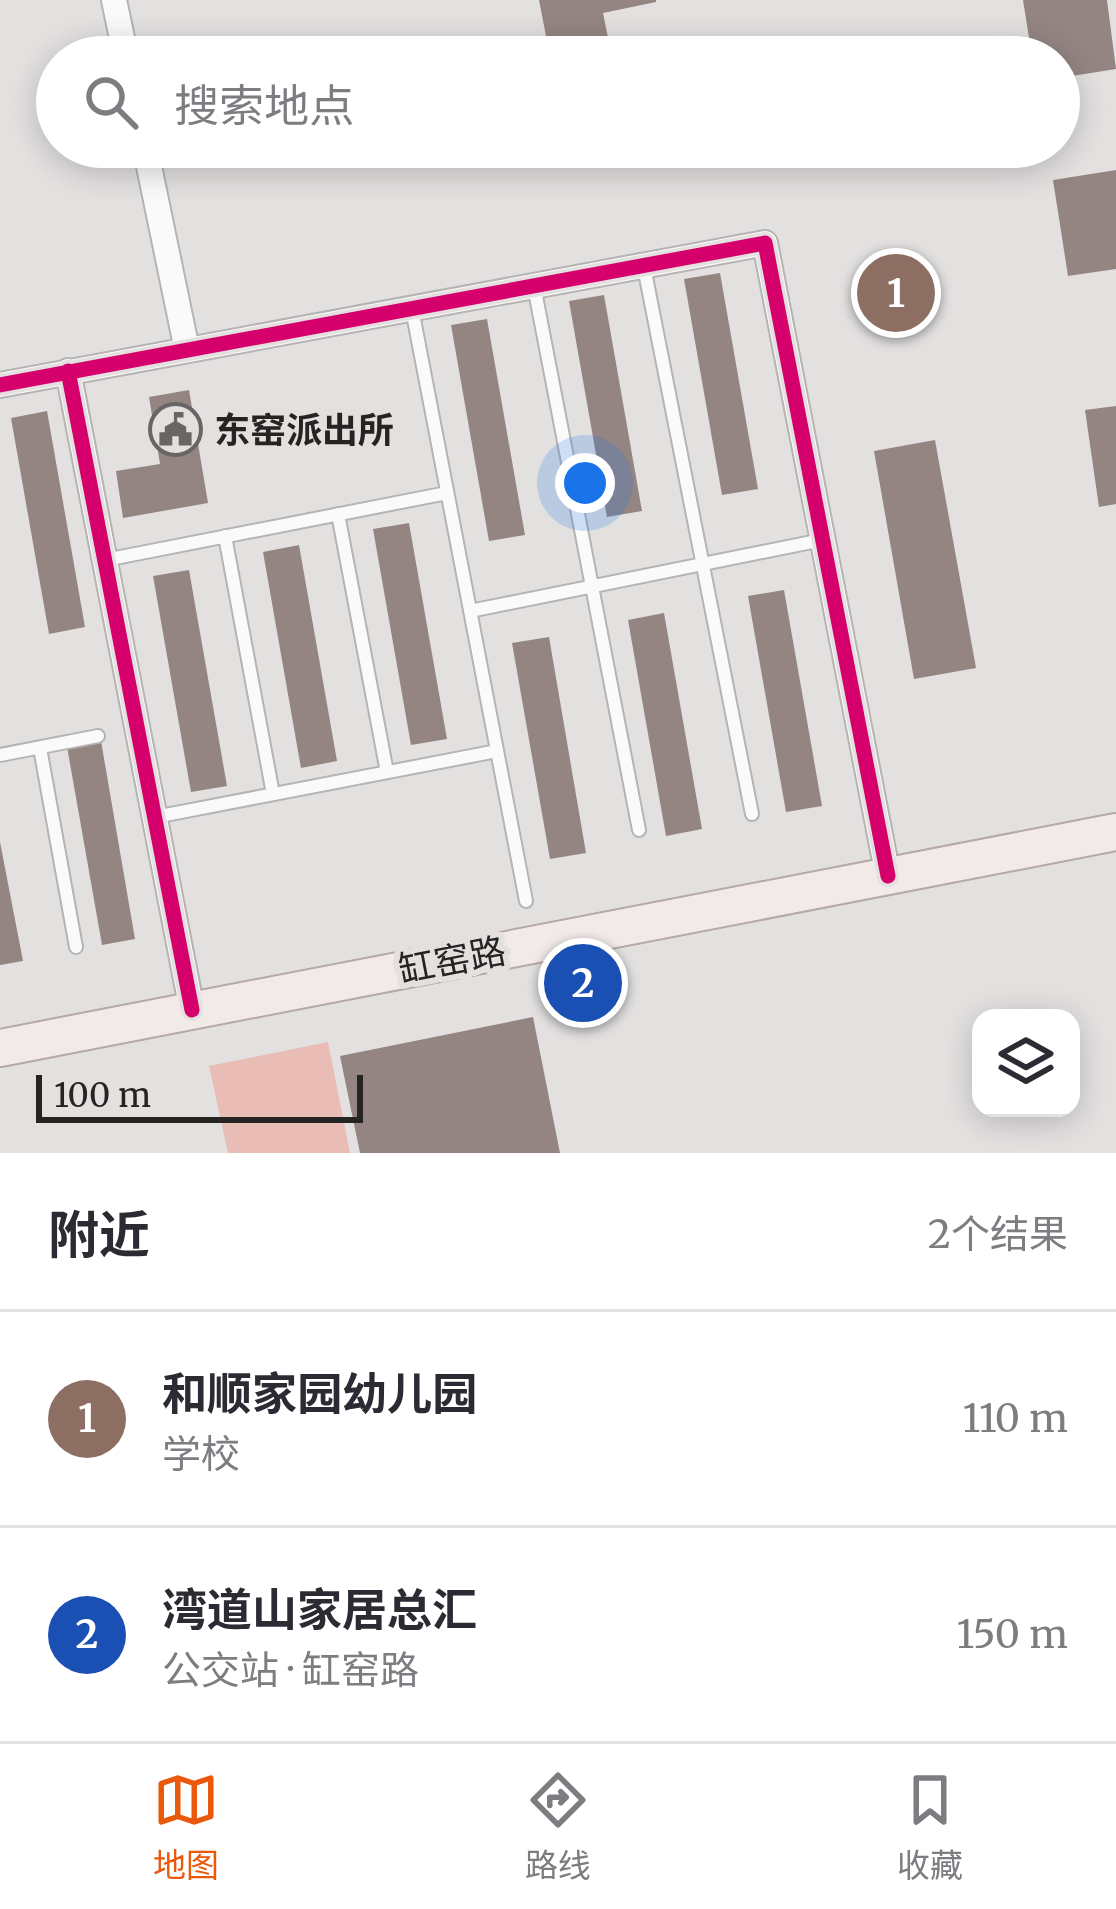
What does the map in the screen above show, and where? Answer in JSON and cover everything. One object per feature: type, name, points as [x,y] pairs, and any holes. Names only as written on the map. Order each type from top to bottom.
[{"type":"main road","name":"缸窑路","points":[[0,1048],[1116,832]]},
{"type":"street","points":[[114,0],[122,36]]},
{"type":"street","points":[[149,168],[187,350]]},
{"type":"street","points":[[0,385],[764,242],[888,876]]},
{"type":"street","points":[[68,371],[192,1010]]},
{"type":"lane","points":[[644,266],[752,814]]},
{"type":"lane","points":[[534,286],[639,830]]},
{"type":"lane","points":[[412,310],[526,901]]},
{"type":"lane","points":[[105,560],[447,493]]},
{"type":"lane","points":[[338,514],[387,772]]},
{"type":"lane","points":[[225,536],[273,794]]},
{"type":"lane","points":[[470,611],[823,540]]},
{"type":"lane","points":[[0,755],[98,736]]},
{"type":"lane","points":[[40,748],[76,947]]},
{"type":"lane","points":[[155,818],[497,751]]},
{"type":"shaded area","points":[[328,1042],[350,1153],[228,1153],[209,1066]]},
{"type":"building","points":[[539,0],[656,0],[603,13],[608,36],[546,36]]},
{"type":"building","points":[[1023,0],[1107,0],[1116,69],[1080,75],[1080,36],[1029,36]]},
{"type":"building","points":[[1116,170],[1116,269],[1068,276],[1053,180]]},
{"type":"building","points":[[720,273],[758,489],[722,495],[684,279]]},
{"type":"building","points":[[604,295],[642,511],[607,517],[569,301]]},
{"type":"building","points":[[487,319],[525,535],[489,541],[451,325]]},
{"type":"building","name":"东窑派出所","points":[[189,390],[208,503],[123,518],[116,471],[160,464],[149,397]]},
{"type":"building","points":[[1116,406],[1116,504],[1099,507],[1085,410]]},
{"type":"building","points":[[47,411],[85,627],[49,634],[11,418]]},
{"type":"building","points":[[935,440],[976,668],[914,679],[874,451]]},
{"type":"building","points":[[409,523],[447,739],[411,745],[373,529]]},
{"type":"building","points":[[299,545],[337,761],[301,768],[263,552]]},
{"type":"building","points":[[189,570],[227,786],[191,792],[153,576]]},
{"type":"building","points":[[784,590],[822,806],[786,812],[748,596]]},
{"type":"building","points":[[664,613],[702,829],[666,836],[628,620]]},
{"type":"building","points":[[549,637],[586,853],[550,859],[512,643]]},
{"type":"building","points":[[100,735],[135,939],[102,945],[66,741]]},
{"type":"building","points":[[0,842],[23,961],[0,965]]},
{"type":"building","points":[[533,1017],[560,1153],[360,1153],[340,1056]]},
{"type":"cycle path","points":[[0,385],[765,243],[888,876]]},
{"type":"cycle path","points":[[68,371],[192,1010]]},
{"type":"place","name":"和顺家园幼儿园","points":[[896,293]]},
{"type":"place","name":"东窑派出所","points":[[175,430]]},
{"type":"place","name":"湾道山家居总汇","points":[[583,983]]}]
